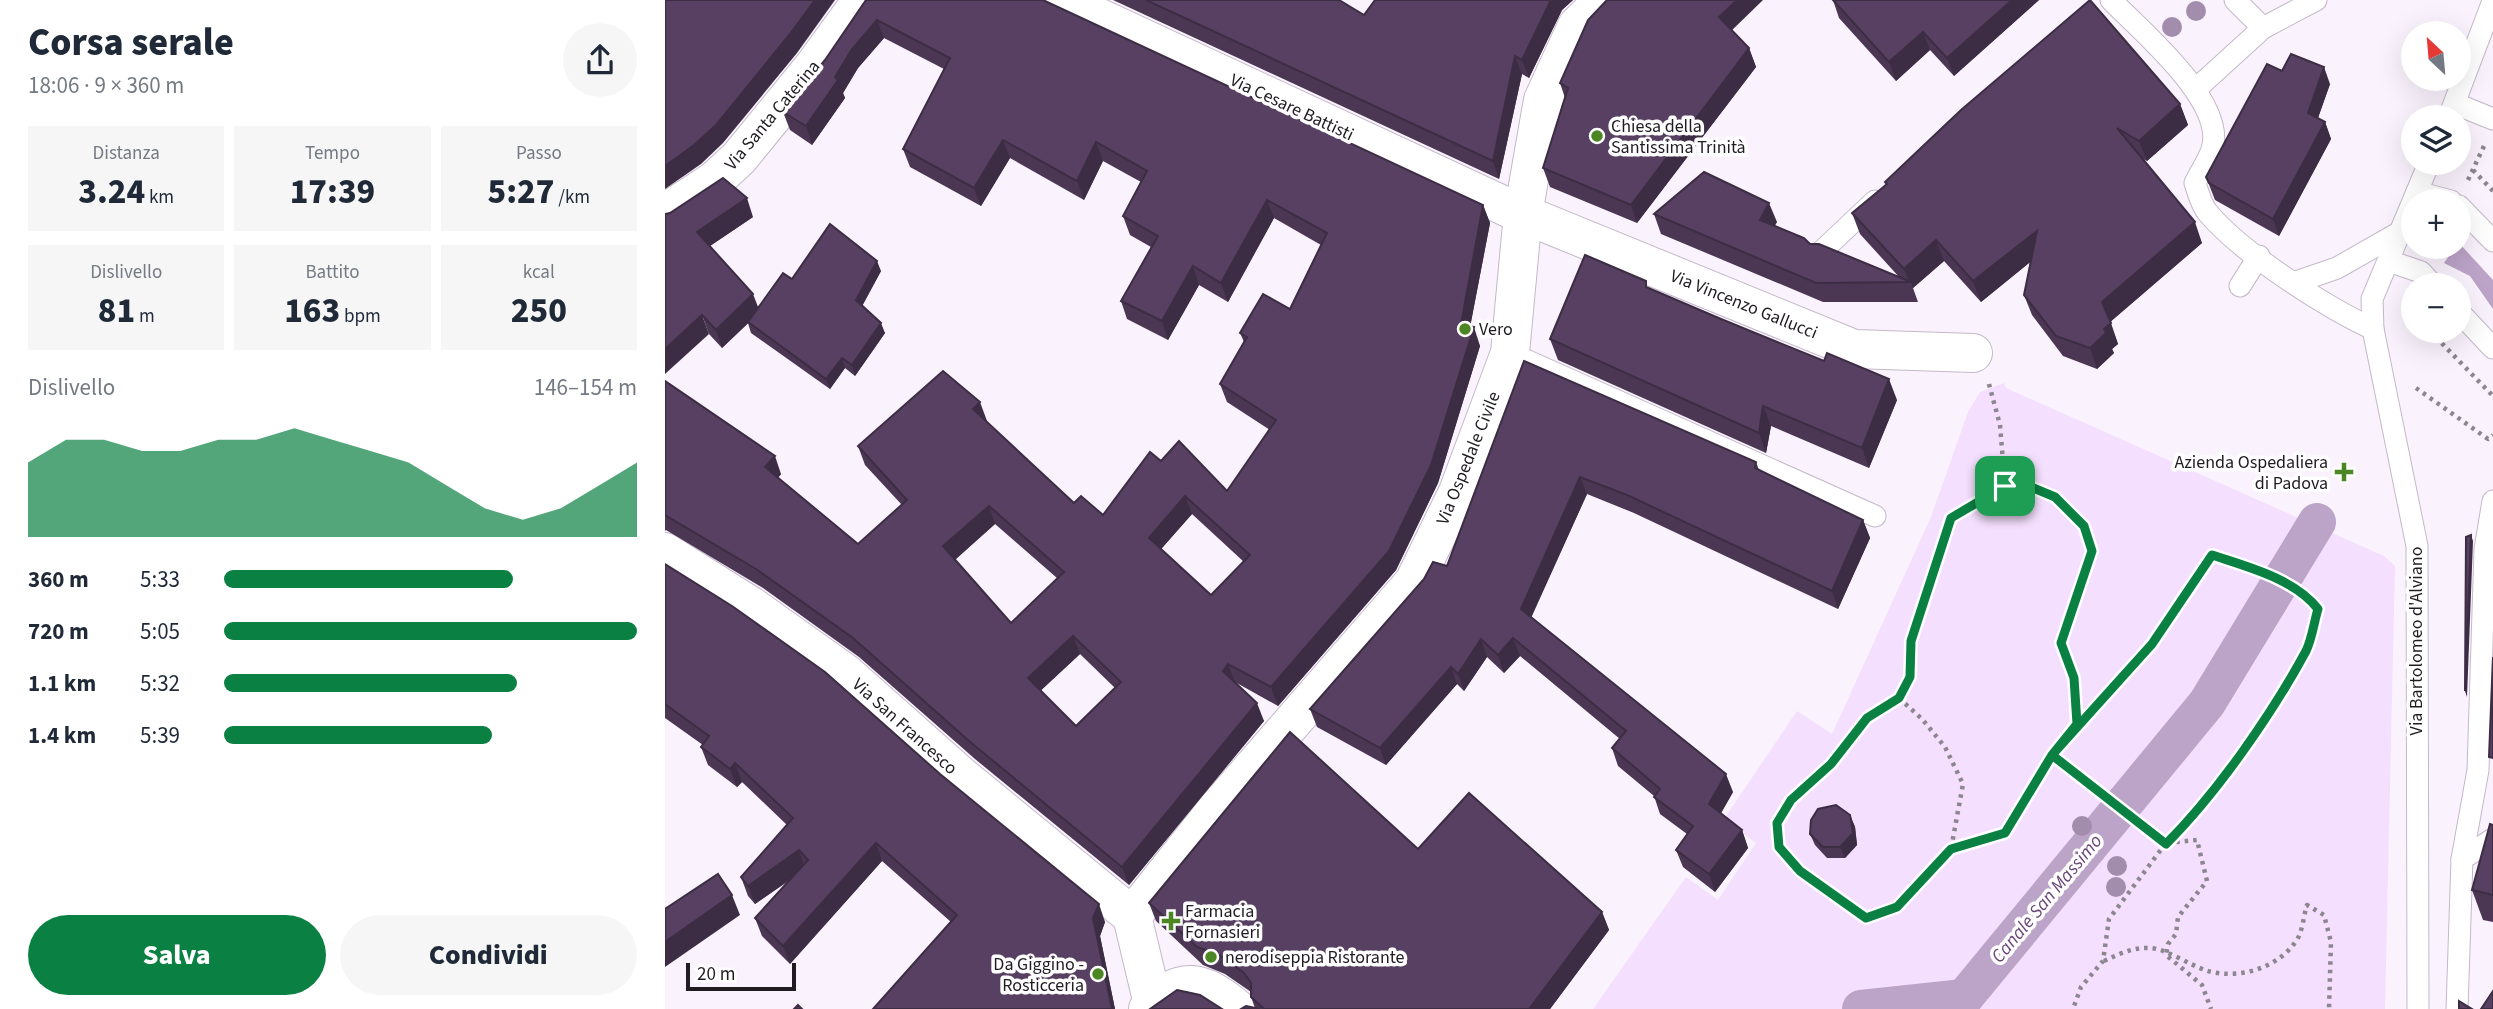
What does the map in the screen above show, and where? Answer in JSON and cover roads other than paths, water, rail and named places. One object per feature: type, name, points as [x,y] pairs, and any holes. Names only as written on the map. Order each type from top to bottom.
[{"type":"street","name":"Via Santa Caterina","points":[[674,197],[714,181],[739,158],[814,66],[862,0]]},
{"type":"street","name":"Via Cesare Battisti","points":[[1061,0],[1523,214]]},
{"type":"street","name":"Via Ospedale Civile","points":[[1132,916],[1216,810],[1414,582],[1458,492],[1510,353],[1523,214],[1543,100],[1577,26],[1604,0]]},
{"type":"street","name":"Via Vincenzo Gallucci","points":[[1523,214],[1854,349],[1973,353]]},
{"type":"street","name":"Via San Francesco","points":[[665,552],[751,606],[845,673],[961,776],[1132,916]]},
{"type":"street","points":[[1132,916],[1150,1006],[1171,989],[1198,984],[1217,991],[1237,1009]]},
{"type":"lane","points":[[2111,0],[2196,89],[2213,123],[2213,147],[2195,183],[2206,211],[2259,256],[2352,319],[2373,329]]},
{"type":"lane","points":[[2235,0],[2263,28]]},
{"type":"lane","points":[[2196,89],[2263,28],[2316,0]]},
{"type":"lane","points":[[2455,105],[2493,1]]},
{"type":"lane","points":[[2471,119],[2491,128]]},
{"type":"lane","points":[[1822,251],[1892,186]]},
{"type":"lane","points":[[2471,215],[2493,241]]},
{"type":"lane","points":[[2296,282],[2337,268],[2400,232]]},
{"type":"lane","name":"Via Bartolomeo d'Alviano","points":[[2400,232],[2372,299],[2373,329],[2417,546],[2418,1009]]},
{"type":"lane","points":[[2240,286],[2259,256]]},
{"type":"lane","points":[[2389,261],[2422,273]]},
{"type":"lane","points":[[2471,325],[2493,348]]},
{"type":"lane","points":[[1510,353],[1875,516]]},
{"type":"lane","points":[[2457,1009],[2462,859],[2478,770],[2485,549],[2493,501]]},
{"type":"lane","points":[[2462,859],[2493,839]]},
{"type":"waterway","name":"Canale San Massimo","points":[[1947,1009],[1964,998],[2207,703],[2317,522]]},
{"type":"waterway","points":[[1861,1009],[1964,998]]},
{"type":"place","name":"Chiesa della Santissima Trinità","points":[[1597,136]]},
{"type":"place","name":"Vero","points":[[1465,329]]},
{"type":"place","name":"Azienda Ospedaliera di Padova","points":[[2344,472]]},
{"type":"place","name":"Farmacia Fornasieri","points":[[1171,921]]},
{"type":"place","name":"nerodiseppia Ristorante","points":[[1211,957]]},
{"type":"place","name":"Da Giggino - Rosticceria","points":[[1098,974]]}]
